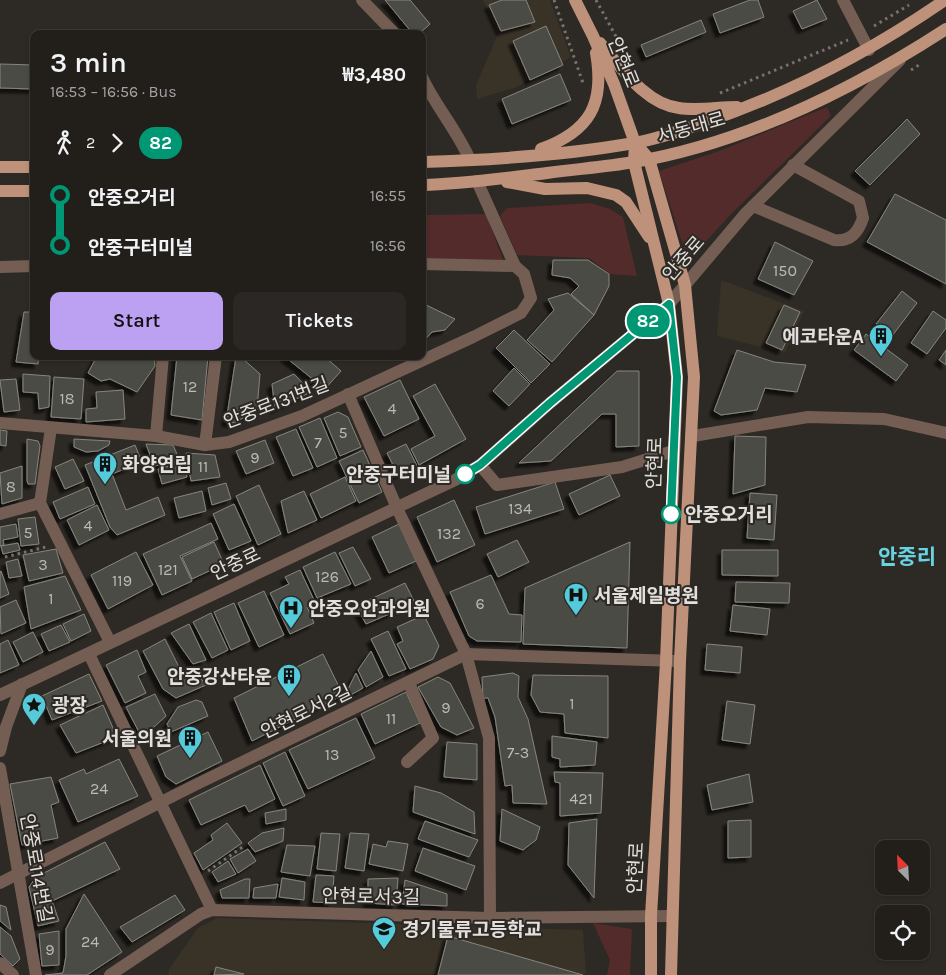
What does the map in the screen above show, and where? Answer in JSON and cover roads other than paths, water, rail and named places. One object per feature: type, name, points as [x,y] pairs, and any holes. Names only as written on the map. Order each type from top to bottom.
[{"type":"main road","name":"안현로","points":[[575,0],[594,36],[635,143],[634,162],[669,304],[677,363],[666,662],[651,916],[651,975]]},
{"type":"main road","name":"서동대로","points":[[426,162],[521,157],[635,143],[686,129],[751,106],[869,50],[945,0]]},
{"type":"main road","name":"서동대로","points":[[426,185],[495,180],[634,162],[717,140],[782,116],[838,91],[903,57],[946,29]]},
{"type":"main road","points":[[594,36],[637,86],[655,99],[678,108],[751,106]]},
{"type":"main road","points":[[521,157],[566,137],[587,121],[591,115],[598,92],[594,36]]},
{"type":"main road","points":[[635,143],[650,159]]},
{"type":"main road","name":"안현로","points":[[650,159],[685,285],[694,377],[693,436],[680,661],[670,975]]},
{"type":"main road","points":[[0,168],[30,167]]},
{"type":"main road","points":[[495,180],[545,189],[587,188],[616,195],[632,209],[656,248]]},
{"type":"main road","points":[[0,191],[30,191]]},
{"type":"street","points":[[362,0],[391,30]]},
{"type":"street","points":[[843,0],[869,50]]},
{"type":"street","name":"안중로","points":[[0,695],[455,480],[480,465],[550,403],[669,304],[753,206],[903,57]]},
{"type":"street","points":[[426,86],[430,95],[460,136],[470,160]]},
{"type":"street","points":[[753,206],[834,240],[844,241],[854,236],[863,218],[859,201],[793,165]]},
{"type":"street","points":[[426,358],[521,313],[531,298],[524,274],[515,266],[477,181]]},
{"type":"street","points":[[426,264],[515,266]]},
{"type":"street","points":[[0,267],[30,266]]},
{"type":"street","points":[[156,436],[163,360]]},
{"type":"street","points":[[205,444],[216,360]]},
{"type":"street","points":[[348,394],[423,360]]},
{"type":"street","name":"안중로131번길","points":[[0,423],[156,436],[205,444],[229,442],[302,416],[348,394],[396,508]]},
{"type":"street","points":[[693,436],[808,417],[884,419],[946,433]]},
{"type":"street","points":[[51,428],[40,504],[110,642]]},
{"type":"street","points":[[480,465],[497,485],[622,467],[673,452]]},
{"type":"street","points":[[0,514],[40,504]]},
{"type":"street","points":[[396,508],[466,654],[489,738],[490,918]]},
{"type":"street","points":[[89,654],[212,910]]},
{"type":"street","name":"안현로서2길","points":[[0,883],[161,802],[466,654],[680,661]]},
{"type":"street","points":[[407,762],[433,738],[408,683]]},
{"type":"street","points":[[0,751],[6,727],[22,684]]},
{"type":"street","name":"안중로114번길","points":[[0,768],[36,975]]},
{"type":"street","name":"안현로서3길","points":[[110,975],[201,914],[212,910],[490,918],[671,916]]},
{"type":"street","points":[[0,963],[13,975]]},
{"type":"place","name":"에코타운A","points":[[881,357]]},
{"type":"place","name":"안중구터미널","points":[[465,474]]},
{"type":"place","name":"화양연립","points":[[105,485]]},
{"type":"place","name":"안중오거리","points":[[671,514]]},
{"type":"place","name":"서울제일병원","points":[[576,616]]},
{"type":"place","name":"안중오안과의원","points":[[291,629]]},
{"type":"place","name":"안중강산타운","points":[[289,697]]},
{"type":"place","name":"광장","points":[[34,726]]},
{"type":"place","name":"서울의원","points":[[190,759]]},
{"type":"place","name":"경기물류고등학교","points":[[384,950]]},
{"type":"district","name":"안중리","points":[[907,557]]}]
